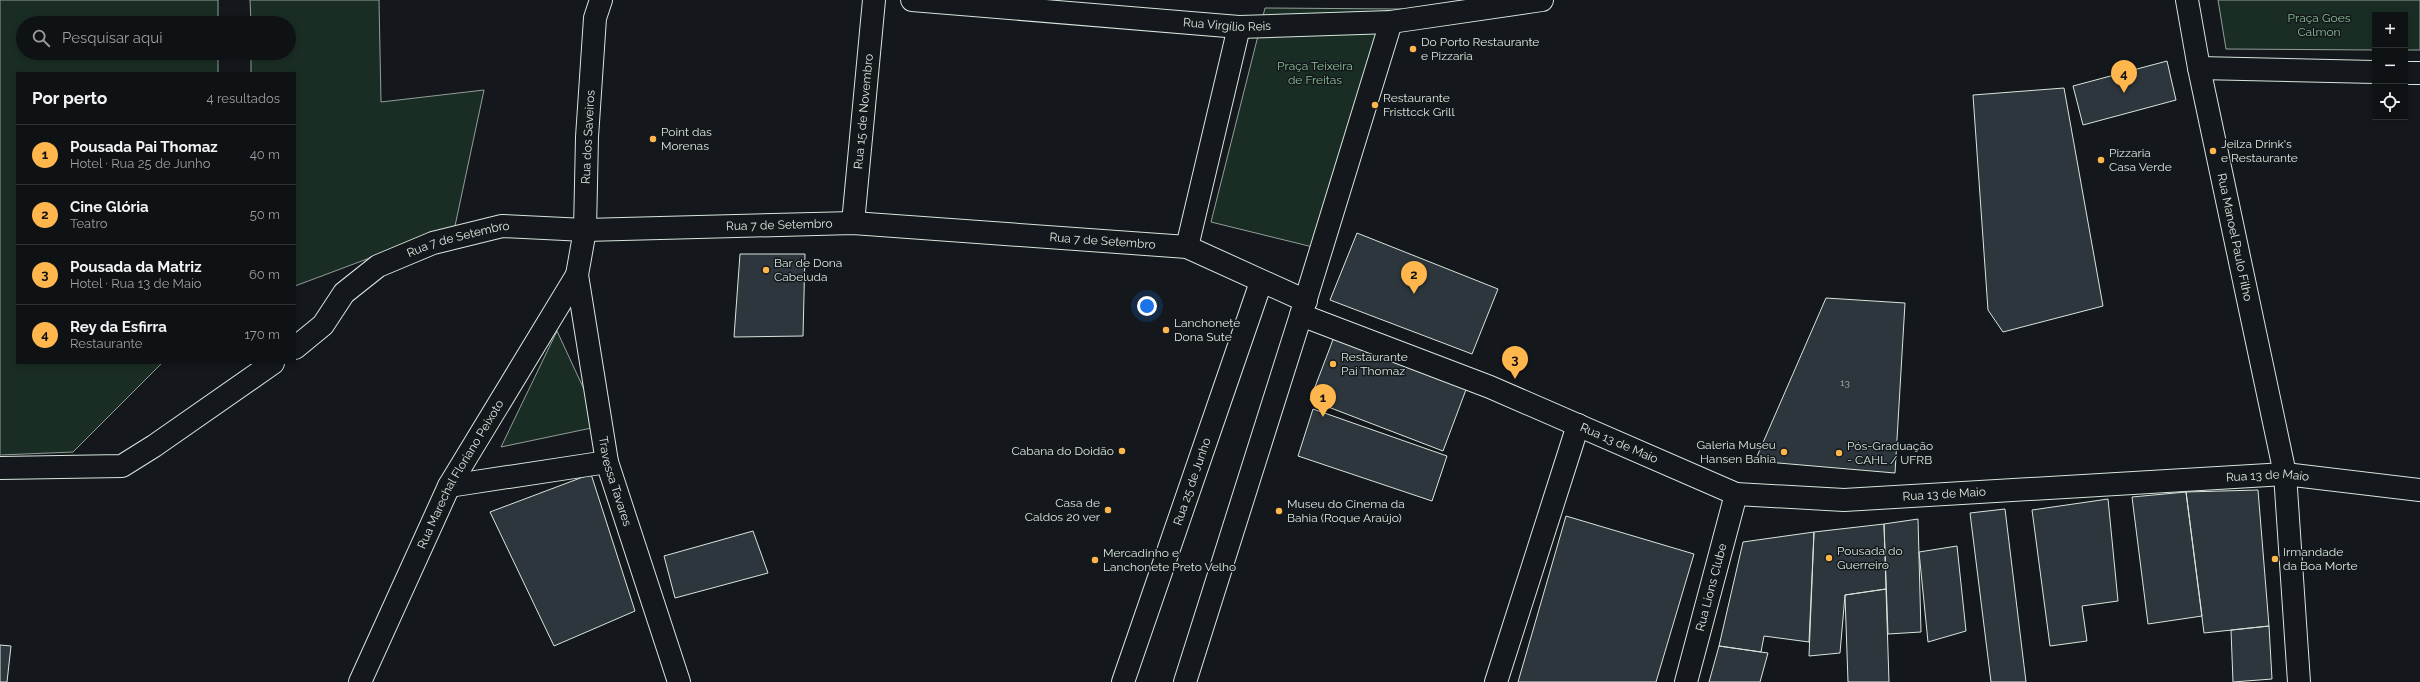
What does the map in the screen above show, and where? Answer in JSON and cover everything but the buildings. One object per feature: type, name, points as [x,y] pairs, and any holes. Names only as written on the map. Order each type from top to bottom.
[{"type":"street","name":"Rua dos Saveiros","points":[[577,275],[585,230],[587,137],[595,18],[601,0]]},
{"type":"street","name":"Rua 15 de Novembro","points":[[853,223],[874,0]]},
{"type":"street","name":"Rua Virgílio Reis","points":[[912,0],[1239,27],[1391,22],[1542,0]]},
{"type":"street","name":"Rua Manoel Paulo Filho","points":[[2187,0],[2199,68],[2285,474],[2299,682]]},
{"type":"street","points":[[1185,682],[1304,308],[1391,22]]},
{"type":"street","points":[[1239,27],[1188,247],[1261,282],[1304,308]]},
{"type":"street","points":[[2199,68],[2372,72]]},
{"type":"street","points":[[2408,73],[2420,73]]},
{"type":"street","name":"Rua 7 de Setembro","points":[[296,347],[323,326],[344,293],[378,266],[433,243],[502,226],[585,230],[853,223],[1188,247]]},
{"type":"street","name":"Travessa Tavares","points":[[577,275],[607,462],[679,682]]},
{"type":"street","name":"Rua Marechal Floriano Peixoto","points":[[360,682],[449,486],[577,275]]},
{"type":"street","name":"Rua 25 de Junho","points":[[1123,682],[1261,282]]},
{"type":"street","name":"Rua 13 de Maio","points":[[1304,308],[1736,494],[1844,500],[2285,474],[2420,490]]},
{"type":"street","points":[[0,468],[122,466],[154,446],[272,364]]},
{"type":"street","points":[[1496,682],[1578,425]]},
{"type":"street","points":[[449,486],[607,462]]},
{"type":"street","name":"Rua Lions Clube","points":[[1686,682],[1736,494]]},
{"type":"green space","points":[[0,0],[218,0],[218,16],[16,16],[16,60],[218,60],[218,72],[16,72],[16,364],[161,364],[73,452],[0,455]]},
{"type":"green space","points":[[250,0],[379,0],[381,102],[484,90],[455,226],[296,286],[296,72],[251,72],[251,60],[296,60],[296,16],[251,16]]},
{"type":"green space","name":"Praça Goes Calmon","points":[[2218,0],[2420,0],[2420,50],[2408,50],[2408,12],[2372,12],[2372,50],[2226,49]]},
{"type":"green space","name":"Praça Teixeira de Freitas","points":[[1265,8],[1402,9],[1329,251],[1211,222]]},
{"type":"green space","points":[[557,331],[601,426],[501,447]]},
{"type":"place","name":"Do Porto Restaurante e Pizzaria","points":[[1413,49]]},
{"type":"place","name":"Rey da Esfirra","points":[[2124,93]]},
{"type":"place","name":"Restaurante Fristtcck Grill","points":[[1375,105]]},
{"type":"place","name":"Point das Morenas","points":[[653,139]]},
{"type":"place","name":"Jeilza Drink's e Restaurante","points":[[2213,151]]},
{"type":"place","name":"Pizzaria Casa Verde","points":[[2101,160]]},
{"type":"place","name":"Bar de Dona Cabeluda","points":[[766,270]]},
{"type":"place","name":"Cine Glória","points":[[1414,294]]},
{"type":"place","name":"Lanchonete Dona Sute","points":[[1166,330]]},
{"type":"place","name":"Restaurante Pai Thomaz","points":[[1333,364]]},
{"type":"place","name":"Pousada da Matriz","points":[[1515,379]]},
{"type":"place","name":"Pousada Pai Thomaz","points":[[1323,417]]},
{"type":"place","name":"Cabana do Doidão","points":[[1122,451]]},
{"type":"place","name":"Galeria Museu Hansen Bahia","points":[[1784,452]]},
{"type":"place","name":"Pós-Graduação - CAHL / UFRB","points":[[1839,453]]},
{"type":"place","name":"Casa de Caldos 20 ver","points":[[1108,510]]},
{"type":"place","name":"Museu do Cinema da Bahia (Roque Araújo)","points":[[1279,511]]},
{"type":"place","name":"Pousada do Guerreiro","points":[[1829,558]]},
{"type":"place","name":"Irmandade da Boa Morte","points":[[2275,559]]},
{"type":"place","name":"Mercadinho e Lanchonete Preto Velho","points":[[1095,560]]}]
